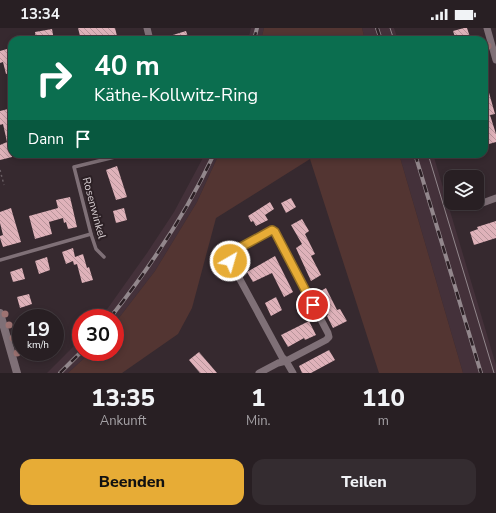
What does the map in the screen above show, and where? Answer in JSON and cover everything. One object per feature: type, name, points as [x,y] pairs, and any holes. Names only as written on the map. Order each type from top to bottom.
[{"type":"street","points":[[487,28],[496,60]]},
{"type":"street","points":[[484,202],[496,198]]},
{"type":"street","points":[[259,373],[278,363],[286,362],[329,337],[284,248],[275,232],[272,230],[232,252],[229,256],[230,261],[282,357],[286,362],[292,373]]},
{"type":"street","points":[[1,318],[17,373]]},
{"type":"lane","name":"Rosenwinkel","points":[[104,257],[96,249],[91,234],[74,167],[111,158]]},
{"type":"lane","points":[[0,260],[91,234]]},
{"type":"path","points":[[0,170],[4,185]]},
{"type":"shaded area","points":[[251,28],[264,28],[262,36],[249,36]]},
{"type":"shaded area","points":[[264,28],[362,28],[364,36],[262,36]]},
{"type":"shaded area","points":[[362,28],[394,28],[397,36],[364,36]]},
{"type":"shaded area","points":[[203,158],[217,158],[197,202],[155,271],[124,311],[124,309],[107,309],[174,212]]},
{"type":"shaded area","points":[[217,158],[400,158],[463,373],[379,373],[310,159],[216,218],[192,308],[178,334],[122,373],[68,373],[81,361],[124,361],[124,311],[155,271],[197,202]]},
{"type":"shaded area","points":[[400,158],[434,158],[444,191],[444,210],[450,210],[496,365],[496,373],[463,373]]},
{"type":"shaded area","points":[[72,348],[72,361],[81,361],[68,373],[47,373],[59,361],[64,361],[64,356]]},
{"type":"building","points":[[78,28],[115,28],[117,36],[80,36]]},
{"type":"building","points":[[467,28],[470,36],[455,36],[453,31]]},
{"type":"building","points":[[52,29],[53,36],[36,36],[35,32]]},
{"type":"building","points":[[186,31],[188,36],[170,36]]},
{"type":"building","points":[[7,49],[8,73],[6,74],[3,62],[0,63],[0,51]]},
{"type":"building","points":[[488,89],[495,114],[490,115],[496,134],[496,142],[489,144]]},
{"type":"building","points":[[8,109],[8,158],[0,160],[0,145],[7,142],[3,124],[0,125],[0,111]]},
{"type":"building","points":[[117,166],[127,197],[116,200],[106,170]]},
{"type":"building","points":[[70,197],[77,227],[68,229],[63,218],[49,222],[52,234],[35,239],[29,216],[58,208],[56,200]]},
{"type":"building","points":[[291,198],[296,207],[286,213],[281,203]]},
{"type":"building","points":[[270,202],[274,209],[265,215],[268,220],[256,226],[253,221],[251,222],[248,216]]},
{"type":"building","points":[[11,208],[21,242],[3,247],[0,238],[0,236],[3,235],[0,223],[0,212]]},
{"type":"building","points":[[124,208],[127,220],[116,223],[113,211]]},
{"type":"building","points":[[302,219],[309,231],[305,234],[315,254],[311,256],[321,275],[311,281],[296,248],[302,244],[291,225]]},
{"type":"building","points":[[496,221],[496,238],[474,245],[470,232],[478,229],[477,227]]},
{"type":"building","points":[[73,248],[75,257],[83,254],[87,268],[89,267],[93,280],[82,283],[77,264],[74,265],[73,261],[66,264],[62,252]]},
{"type":"building","points":[[275,256],[293,292],[284,297],[272,273],[253,282],[247,272]]},
{"type":"building","points":[[47,257],[50,270],[39,274],[35,261]]},
{"type":"building","points":[[22,268],[25,279],[13,282],[10,272]]},
{"type":"building","points":[[326,288],[337,310],[340,309],[347,321],[333,328],[317,293]]},
{"type":"building","points":[[29,294],[32,304],[20,308],[17,297]]},
{"type":"building","points":[[276,297],[282,310],[271,316],[265,303]]},
{"type":"building","points":[[309,321],[316,335],[305,340],[304,338],[288,347],[281,335]]},
{"type":"building","points":[[329,350],[335,360],[311,373],[302,373],[299,366]]},
{"type":"building","points":[[199,352],[217,373],[200,373],[189,360]]},
{"type":"tram line","points":[[390,28],[393,36]]},
{"type":"tram line","points":[[429,158],[494,373]]},
{"type":"railway","points":[[255,36],[257,28]]},
{"type":"railway","points":[[377,28],[380,36]]},
{"type":"railway","points":[[117,309],[140,279],[180,219],[212,158]]},
{"type":"railway","points":[[416,158],[481,373]]},
{"type":"railway","points":[[60,373],[72,361]]},
{"type":"route","points":[[230,261],[229,256],[232,252],[272,230],[275,232],[313,305]]}]
